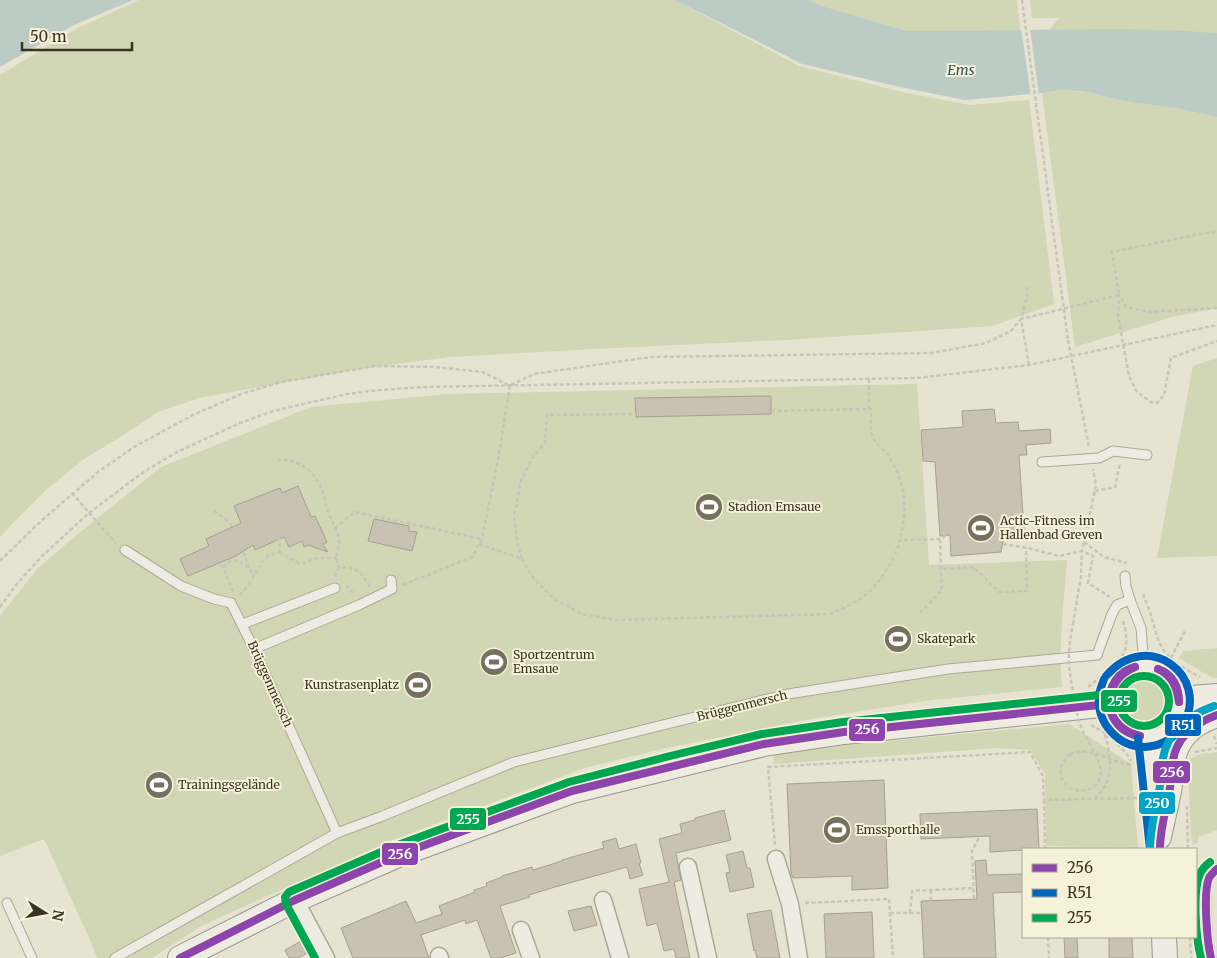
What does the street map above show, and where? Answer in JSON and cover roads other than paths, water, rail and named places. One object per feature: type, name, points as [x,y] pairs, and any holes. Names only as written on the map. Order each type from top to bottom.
[{"type":"main road","points":[[1144,665],[1155,667],[1165,672],[1178,689],[1180,699],[1179,710],[1175,720],[1159,734],[1148,737],[1127,733],[1118,726],[1112,716],[1109,693],[1114,682],[1122,673],[1132,667],[1144,665]]},
{"type":"main road","points":[[1180,699],[1210,689]]},
{"type":"main road","points":[[180,958],[295,900],[398,855],[572,791],[764,744],[960,719],[1109,704]]},
{"type":"main road","points":[[1160,843],[1173,759],[1181,738],[1194,725],[1217,715]]},
{"type":"main road","points":[[1148,737],[1160,843]]},
{"type":"main road","points":[[1164,938],[1165,958]]},
{"type":"street","points":[[776,859],[790,904],[799,958]]},
{"type":"street","points":[[688,867],[708,958]]},
{"type":"street","points":[[295,900],[322,957]]},
{"type":"street","points":[[603,900],[620,958]]},
{"type":"street","points":[[521,930],[531,958]]},
{"type":"lane","points":[[1042,462],[1099,458],[1114,451],[1147,455]]},
{"type":"lane","name":"Brüggenmersch","points":[[125,550],[181,586],[214,599],[234,601],[337,833]]},
{"type":"lane","points":[[1125,576],[1130,600],[1141,628],[1144,665]]},
{"type":"lane","points":[[254,649],[379,596],[392,584]]},
{"type":"lane","points":[[243,624],[337,585]]},
{"type":"lane","name":"Brüggenmersch","points":[[115,958],[337,833],[514,762],[788,694],[948,669],[1097,655],[1117,605],[1130,600]]},
{"type":"lane","points":[[1211,958],[1208,940],[1206,888],[1208,878],[1217,869]]},
{"type":"lane","points":[[8,903],[32,958]]},
{"type":"water","points":[[0,0],[133,0],[74,25],[0,67]]},
{"type":"water","name":"Ems","points":[[675,0],[809,0],[819,5],[907,31],[1112,29],[1217,33],[1217,117],[1078,91],[1063,90],[965,100],[900,87],[802,64]]},
{"type":"place","name":"Stadion Emsaue","points":[[709,507]]},
{"type":"place","name":"Actic-Fitness im Hallenbad Greven","points":[[981,528]]},
{"type":"place","name":"Skatepark","points":[[898,639]]},
{"type":"place","name":"Sportzentrum Emsaue","points":[[494,662]]},
{"type":"place","name":"Kunstrasenplatz","points":[[418,685]]},
{"type":"place","name":"Trainingsgelände","points":[[159,785]]},
{"type":"place","name":"Emssporthalle","points":[[837,830]]}]
